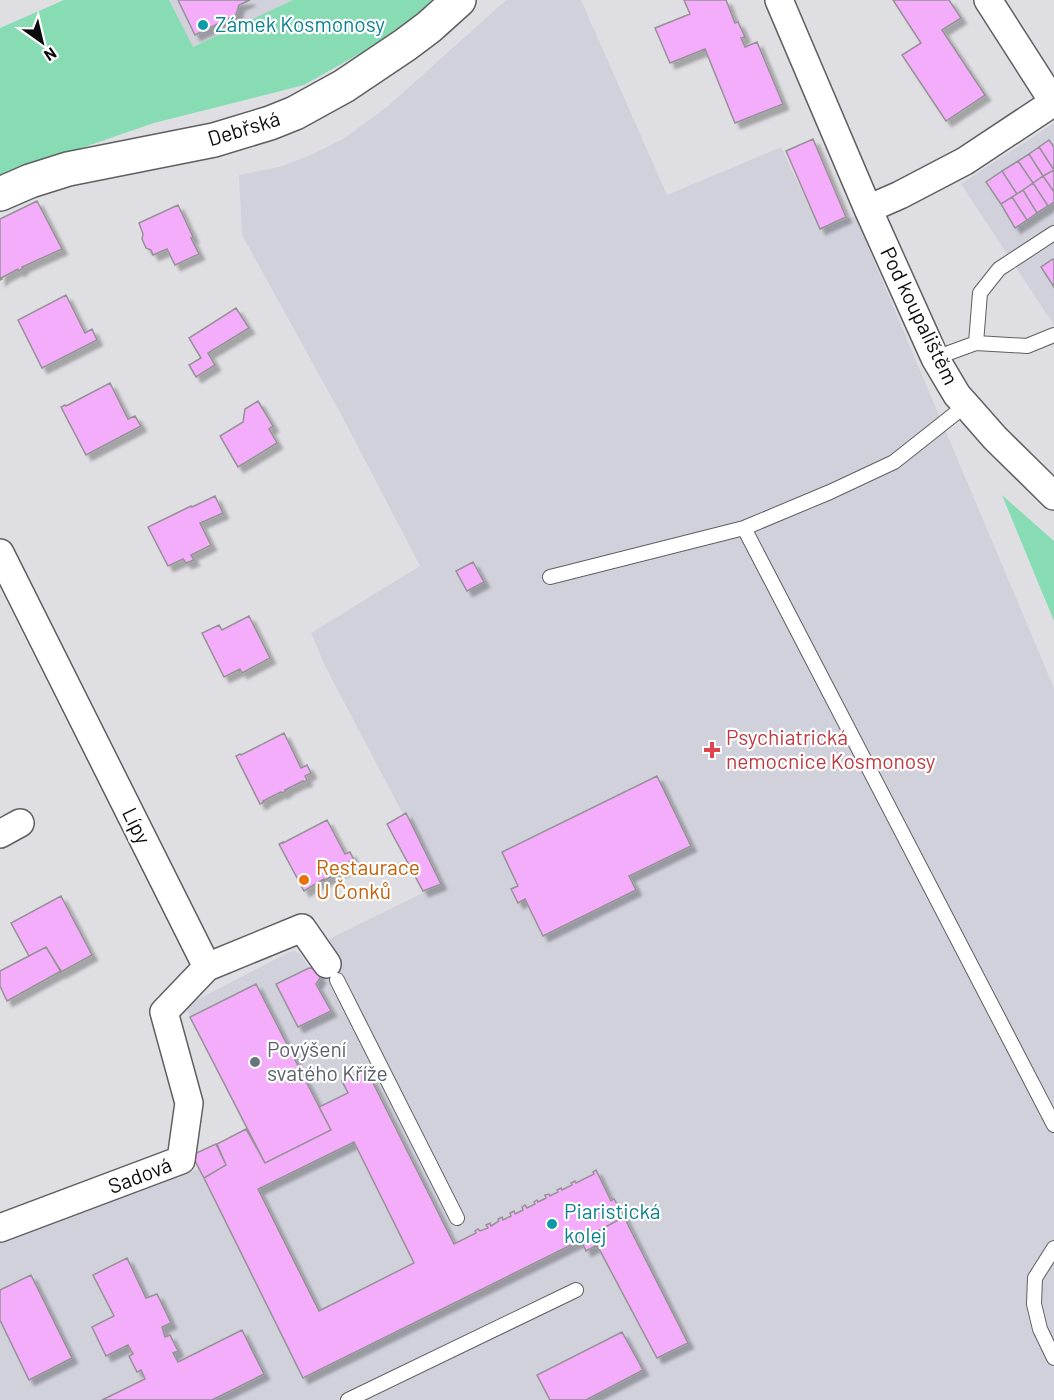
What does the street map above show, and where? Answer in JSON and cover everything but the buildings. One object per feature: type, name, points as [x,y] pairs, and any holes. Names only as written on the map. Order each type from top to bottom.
[{"type":"main road","name":"Debřská","points":[[0,194],[30,181],[68,169],[214,140],[295,113],[367,72],[429,27],[459,0]]},
{"type":"street","name":"Pod koupalištěm","points":[[779,0],[934,358],[957,395],[995,438],[1054,495]]},
{"type":"street","points":[[868,209],[900,195],[965,160],[1054,102],[988,0]]},
{"type":"street","name":"Lípy","points":[[0,553],[207,967]]},
{"type":"street","points":[[207,967],[302,928],[332,972]]},
{"type":"street","name":"Sadová","points":[[0,1228],[181,1160],[189,1103],[164,1012],[207,967]]},
{"type":"lane","points":[[976,343],[980,293],[999,268],[1054,233]]},
{"type":"lane","points":[[934,358],[976,343],[1027,346],[1054,335]]},
{"type":"lane","points":[[550,577],[744,528],[894,462],[966,405]]},
{"type":"lane","points":[[744,528],[1054,1125]]},
{"type":"lane","points":[[332,972],[457,1218]]},
{"type":"lane","points":[[1054,1248],[1035,1278],[1034,1304],[1040,1329],[1054,1358]]},
{"type":"lane","points":[[348,1400],[576,1290]]},
{"type":"shaded area","points":[[169,0],[293,0],[192,47]]},
{"type":"shaded area","name":"Psychiatrická nemocnice Kosmonosy","points":[[506,0],[581,0],[667,195],[781,147],[820,229],[855,216],[1054,688],[1054,1400],[0,1400],[0,1242],[199,1169],[192,1155],[246,1129],[185,1006],[289,952],[295,951],[300,954],[309,968],[316,969],[338,958],[329,939],[441,884],[406,813],[403,814],[326,668],[311,633],[420,566],[343,418],[242,235],[239,175],[279,167],[311,155],[343,139],[388,106]]},
{"type":"shaded area","points":[[1054,123],[1054,325],[961,184]]},
{"type":"green space","points":[[64,0],[169,0],[193,47],[293,0],[432,0],[398,32],[304,85],[154,123],[0,176],[0,28]]},
{"type":"green space","points":[[1002,495],[1054,541],[1054,621]]},
{"type":"place","name":"Zámek Kosmonosy","points":[[203,25]]},
{"type":"place","name":"Psychiatrická nemocnice Kosmonosy","points":[[712,750]]},
{"type":"place","name":"Restaurace U Čonků","points":[[304,880]]},
{"type":"place","name":"Povýšení svatého Kříže","points":[[255,1062]]},
{"type":"place","name":"Piaristická kolej","points":[[552,1224]]}]
